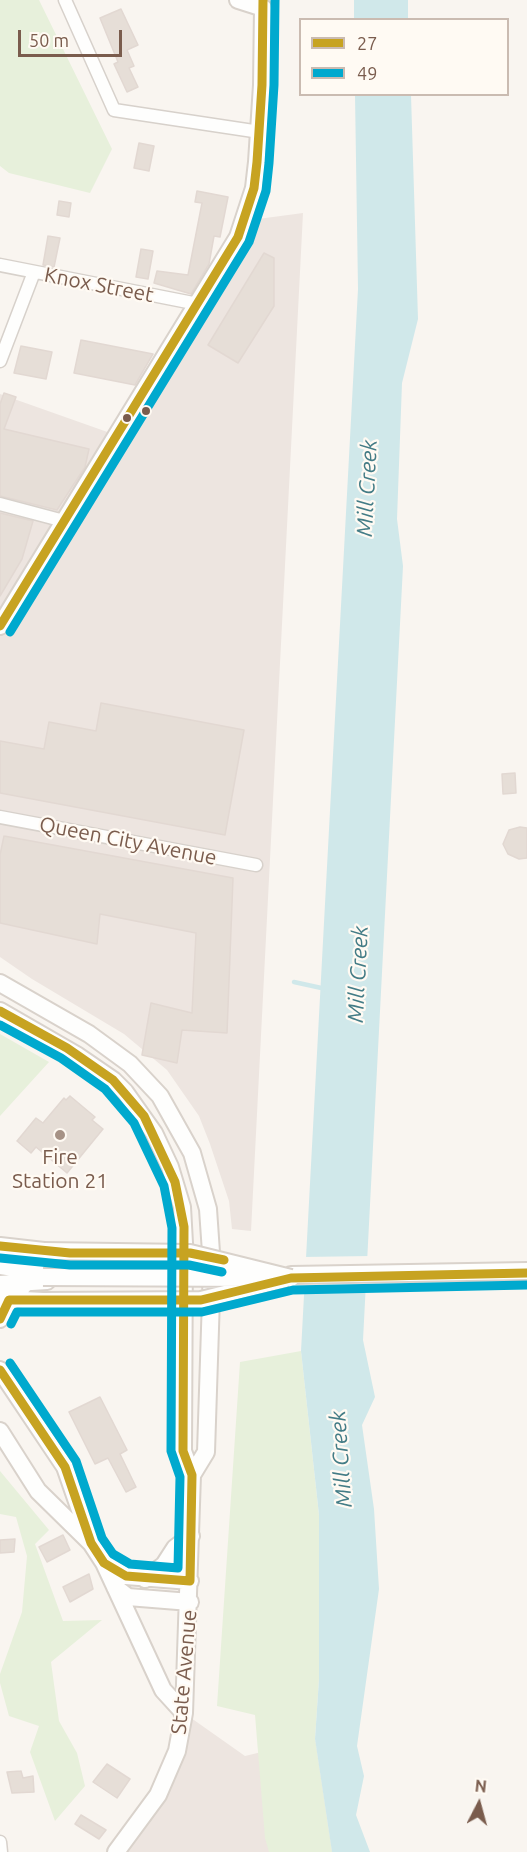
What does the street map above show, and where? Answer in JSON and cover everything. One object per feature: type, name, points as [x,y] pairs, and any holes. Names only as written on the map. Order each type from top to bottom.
[{"type":"main road","points":[[0,626],[228,257],[248,213],[254,188],[260,132],[263,4],[238,0]]},
{"type":"main road","name":"State Avenue","points":[[0,983],[89,1034],[130,1064],[160,1096],[192,1153],[208,1209],[212,1267],[206,1452],[192,1475]]},
{"type":"main road","name":"State Avenue","points":[[0,1011],[67,1048],[113,1080],[144,1116],[170,1167],[184,1227],[183,1451],[192,1475],[190,1602],[184,1713],[177,1751],[158,1796],[116,1852]]},
{"type":"main road","points":[[0,1246],[70,1253],[190,1253],[291,1278]]},
{"type":"main road","points":[[0,1266],[70,1277]]},
{"type":"main road","points":[[43,1276],[291,1278],[527,1272]]},
{"type":"main road","points":[[0,1284],[70,1277],[527,1272]]},
{"type":"main road","points":[[4,1299],[201,1300],[291,1278]]},
{"type":"main road","points":[[0,1319],[4,1299],[27,1282]]},
{"type":"main road","points":[[1,1372],[66,1467],[91,1543]]},
{"type":"main road","points":[[0,1431],[38,1491],[91,1543],[104,1563],[128,1620],[163,1690],[184,1713]]},
{"type":"main road","points":[[145,1579],[164,1564],[175,1548],[191,1536]]},
{"type":"main road","points":[[104,1563],[126,1576],[190,1581]]},
{"type":"main road","points":[[115,1587],[128,1597],[190,1602]]},
{"type":"street","points":[[65,0],[114,110],[260,132]]},
{"type":"street","name":"Knox Street","points":[[0,265],[198,304]]},
{"type":"street","points":[[0,361],[34,272]]},
{"type":"street","points":[[0,504],[64,521]]},
{"type":"street","name":"Queen City Avenue","points":[[0,817],[256,865]]},
{"type":"street","points":[[0,1842],[1,1852]]},
{"type":"shaded area","points":[[303,213],[251,1231],[232,1229],[229,1201],[199,1116],[167,1070],[124,1034],[32,979],[0,957],[0,394],[130,440],[239,263],[258,219]]},
{"type":"shaded area","points":[[184,1713],[245,1756],[315,1739],[332,1852],[116,1852],[158,1795]]},
{"type":"green space","points":[[0,0],[39,0],[112,149],[90,193],[9,173],[0,166]]},
{"type":"green space","points":[[0,1034],[49,1062],[0,1116]]},
{"type":"green space","points":[[301,1351],[319,1515],[319,1679],[315,1739],[332,1852],[269,1852],[265,1838],[255,1715],[217,1706],[240,1362]]},
{"type":"green space","points":[[0,1471],[49,1530],[35,1544],[63,1621],[102,1620],[51,1662],[59,1721],[77,1753],[85,1786],[55,1821],[30,1752],[39,1726],[9,1716],[0,1683],[0,1674],[22,1612],[27,1556],[16,1517],[0,1514]]},
{"type":"water","points":[[354,0],[408,0],[408,18],[354,18]]},
{"type":"water","name":"Mill Creek","points":[[355,96],[411,96],[418,319],[402,383],[397,519],[403,566],[363,1340],[375,1397],[362,1425],[374,1509],[379,1589],[357,1746],[364,1776],[356,1815],[370,1852],[332,1852],[315,1739],[319,1679],[319,1515],[301,1351],[358,289]]},
{"type":"pier","points":[[371,1256],[369,1291],[301,1292],[303,1257]]},
{"type":"building","points":[[121,9],[138,45],[127,50],[134,66],[129,68],[138,87],[127,92],[114,64],[118,62],[100,18]]},
{"type":"building","points":[[139,143],[154,146],[149,171],[134,168]]},
{"type":"building","points":[[197,191],[228,197],[220,237],[214,236],[209,264],[191,294],[154,283],[157,271],[188,275],[202,203],[195,202]]},
{"type":"building","points":[[59,201],[71,203],[69,217],[57,215]]},
{"type":"building","points":[[48,236],[60,238],[54,267],[43,265]]},
{"type":"building","points":[[141,249],[153,251],[148,279],[136,277]]},
{"type":"building","points":[[264,253],[274,258],[274,306],[238,363],[208,345]]},
{"type":"building","points":[[81,340],[153,354],[135,385],[74,373]]},
{"type":"building","points":[[21,346],[52,352],[46,379],[14,373]]},
{"type":"building","points":[[4,393],[16,397],[4,429],[89,449],[85,467],[57,510],[0,496],[0,404]]},
{"type":"building","points":[[0,513],[33,521],[22,559],[0,596]]},
{"type":"building","points":[[101,703],[244,730],[225,835],[0,793],[0,741],[44,749],[49,722],[96,731]]},
{"type":"building","points":[[515,773],[516,793],[503,794],[502,774]]},
{"type":"building","points":[[527,828],[527,858],[519,859],[508,854],[503,844],[509,830]]},
{"type":"building","points":[[4,836],[233,878],[227,1033],[182,1030],[177,1063],[142,1055],[151,1003],[192,1013],[196,933],[100,914],[97,944],[0,923],[0,855]]},
{"type":"building","name":"Fire Station 21","points":[[70,1096],[95,1117],[92,1120],[103,1129],[67,1173],[36,1147],[31,1153],[17,1141],[36,1118],[43,1123],[64,1098],[66,1100]]},
{"type":"building","points":[[100,1397],[127,1450],[120,1454],[136,1487],[126,1492],[108,1458],[95,1464],[69,1412]]},
{"type":"building","points":[[63,1535],[70,1550],[47,1562],[39,1547]]},
{"type":"building","points":[[15,1539],[14,1552],[0,1553],[0,1540]]},
{"type":"building","points":[[89,1574],[93,1589],[70,1602],[63,1587]]},
{"type":"building","points":[[107,1764],[130,1779],[117,1798],[93,1782]]},
{"type":"building","points":[[21,1771],[23,1778],[33,1776],[34,1792],[12,1793],[7,1772]]},
{"type":"building","points":[[81,1815],[106,1830],[99,1839],[75,1824]]},
{"type":"waterway","points":[[294,982],[326,989]]},
{"type":"transit line","name":"27","points":[[0,626],[238,237],[254,188],[257,162],[262,85],[263,0]]},
{"type":"transit line","name":"49","points":[[10,632],[249,242],[266,191],[274,85],[275,0]]},
{"type":"transit line","name":"27","points":[[0,1011],[67,1048],[113,1080],[144,1116],[175,1182],[184,1227],[183,1451],[192,1475],[190,1581],[126,1576],[104,1563],[91,1543],[65,1467],[0,1370]]},
{"type":"transit line","name":"49","points":[[0,1025],[61,1058],[105,1089],[134,1123],[164,1186],[172,1228],[171,1451],[180,1477],[178,1568],[130,1564],[113,1554],[102,1538],[76,1461],[10,1363]]},
{"type":"transit line","name":"27","points":[[0,1246],[70,1253],[190,1253],[224,1260]]},
{"type":"transit line","name":"49","points":[[0,1258],[70,1265],[189,1265],[222,1272]]},
{"type":"transit line","name":"27","points":[[0,1319],[9,1300],[201,1300],[291,1278],[527,1273]]},
{"type":"transit line","name":"49","points":[[11,1324],[17,1312],[202,1312],[293,1290],[527,1285]]},
{"type":"place","name":"Fire Station 21","points":[[60,1135]]}]
